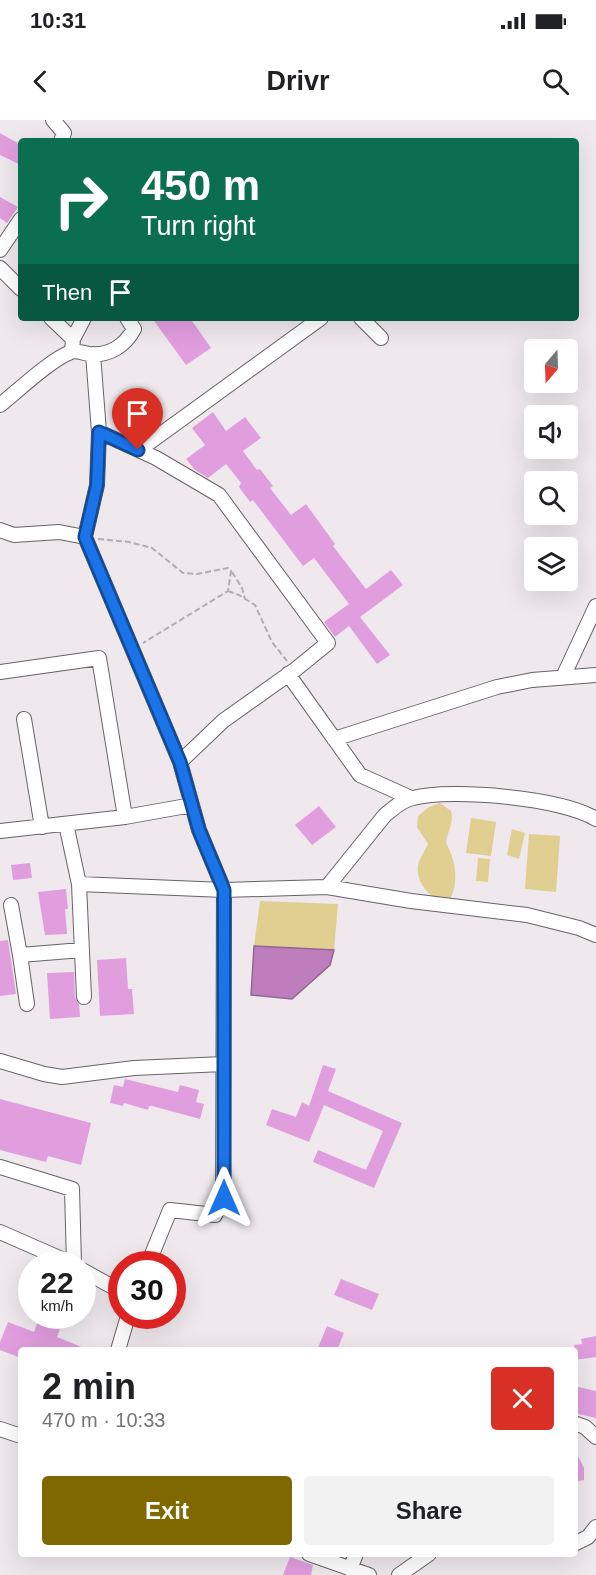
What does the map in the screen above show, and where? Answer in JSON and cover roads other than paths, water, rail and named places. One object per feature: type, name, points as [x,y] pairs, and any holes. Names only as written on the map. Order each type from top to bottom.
[{"type":"street","points":[[53,120],[63,131]]},
{"type":"street","points":[[0,250],[18,226]]},
{"type":"street","points":[[0,268],[18,286]]},
{"type":"street","points":[[53,321],[73,345],[93,354],[114,350],[128,340],[134,329],[129,321]]},
{"type":"street","points":[[0,405],[73,345],[83,321]]},
{"type":"street","points":[[138,450],[317,321]]},
{"type":"street","points":[[364,321],[381,338]]},
{"type":"street","points":[[93,354],[99,432],[97,485],[85,537],[180,762],[199,830],[224,890],[224,1198],[215,1215],[170,1210],[153,1251]]},
{"type":"street","points":[[99,432],[156,458],[219,495],[328,643],[292,672],[223,721],[180,762]]},
{"type":"street","points":[[0,530],[14,535],[59,532],[85,537]]},
{"type":"street","points":[[563,676],[596,606]]},
{"type":"street","points":[[0,672],[99,658],[125,817]]},
{"type":"street","points":[[292,672],[334,739],[360,775],[411,798]]},
{"type":"street","points":[[334,739],[497,687],[563,676],[596,675]]},
{"type":"street","points":[[24,719],[42,827]]},
{"type":"street","points":[[327,887],[385,815],[411,798],[464,795],[545,801],[568,807],[596,819]]},
{"type":"street","points":[[0,831],[125,817],[192,805]]},
{"type":"street","points":[[66,824],[79,884],[84,997]]},
{"type":"street","points":[[79,884],[224,890],[327,887],[411,901],[527,915],[579,927],[596,935]]},
{"type":"street","points":[[11,904],[27,1004]]},
{"type":"street","points":[[20,955],[82,950]]},
{"type":"street","points":[[0,1061],[62,1077],[134,1068],[223,1064]]},
{"type":"street","points":[[0,1167],[72,1189],[74,1251]]},
{"type":"street","points":[[0,1232],[44,1251]]},
{"type":"street","points":[[119,1347],[124,1329]]},
{"type":"street","points":[[578,1425],[596,1437]]},
{"type":"street","points":[[0,1429],[18,1435]]},
{"type":"street","points":[[578,1542],[588,1537],[596,1527]]},
{"type":"street","points":[[317,1557],[369,1575]]},
{"type":"street","points":[[350,1569],[356,1557]]},
{"type":"street","points":[[399,1575],[425,1557]]},
{"type":"street","points":[[322,1575],[325,1560]]}]
